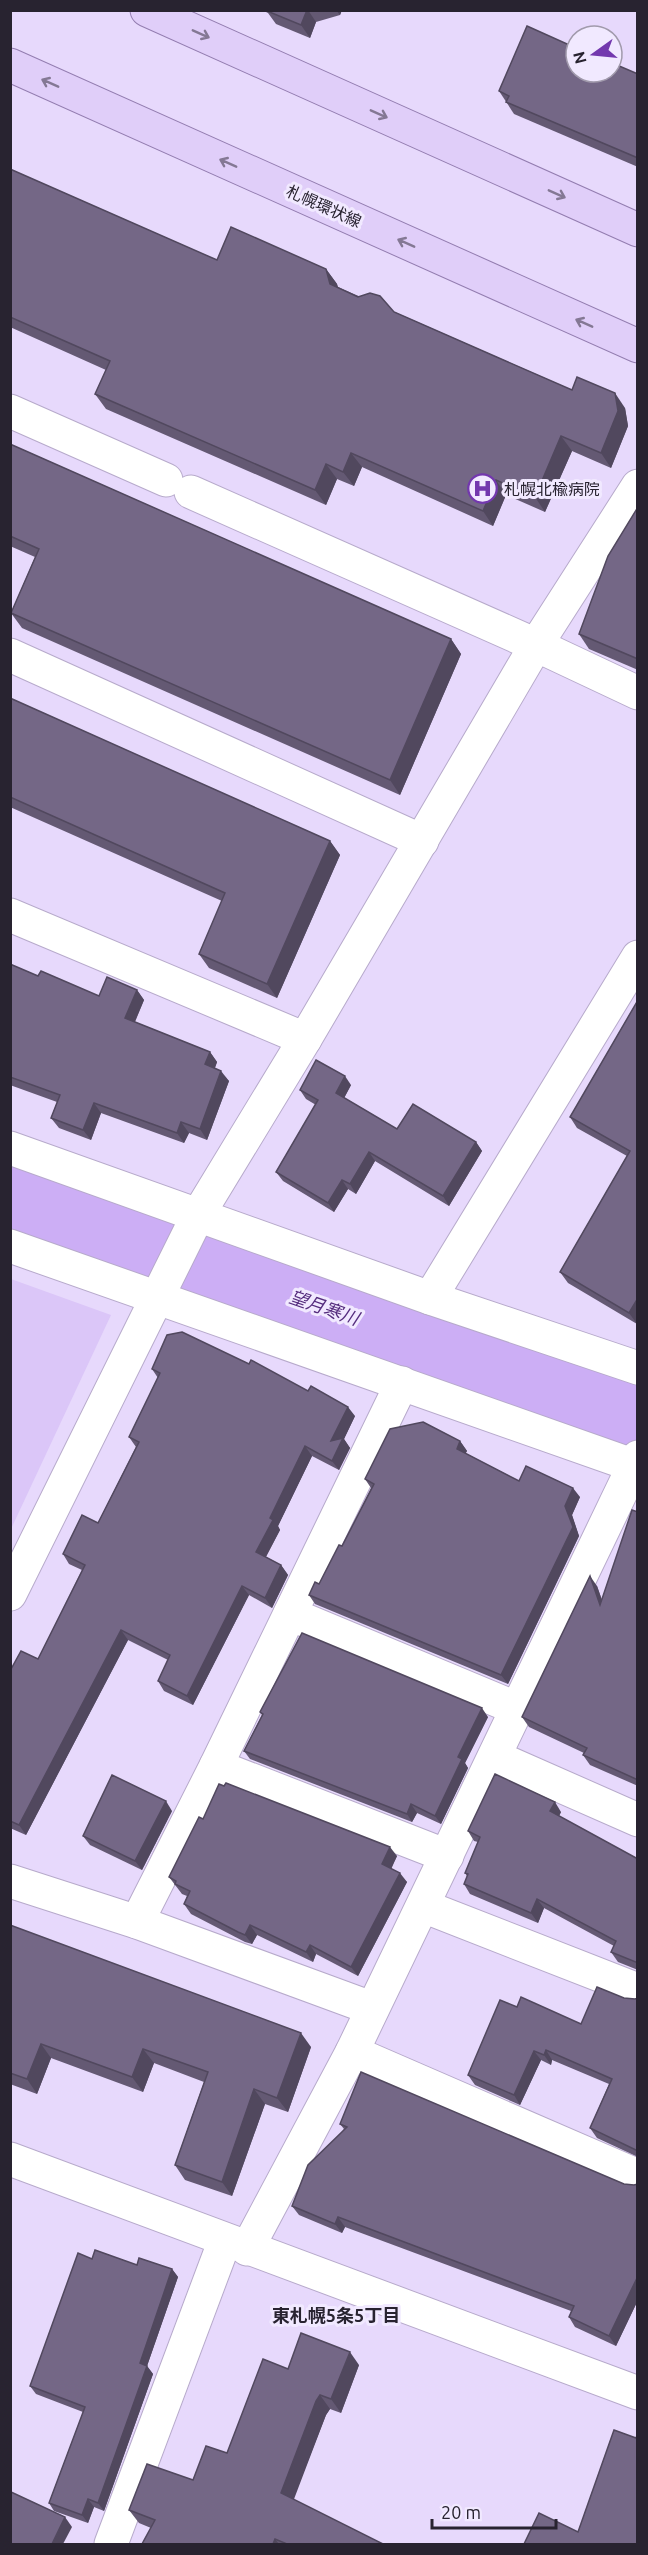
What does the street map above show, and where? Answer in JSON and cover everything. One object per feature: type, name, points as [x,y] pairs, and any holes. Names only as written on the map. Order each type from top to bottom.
[{"type":"main road","points":[[147,10],[638,230]]},
{"type":"main road","name":"札幌環状線","points":[[10,65],[638,346]]},
{"type":"street","points":[[10,411],[536,645],[638,693]]},
{"type":"street","points":[[10,1594],[194,1223],[305,1039],[536,645],[638,486]]},
{"type":"street","points":[[10,655],[422,841]]},
{"type":"street","points":[[10,915],[305,1039]]},
{"type":"street","points":[[430,1298],[638,957]]},
{"type":"street","points":[[10,1148],[194,1223],[430,1298],[638,1368]]},
{"type":"street","points":[[10,1246],[162,1289],[402,1383],[636,1463],[495,1758],[371,2008],[352,2052],[236,2244],[111,2544]]},
{"type":"street","points":[[137,1922],[216,1766],[402,1383]]},
{"type":"street","points":[[290,1614],[518,1709]]},
{"type":"street","points":[[495,1758],[638,1820]]},
{"type":"street","points":[[216,1766],[447,1856]]},
{"type":"street","points":[[10,1881],[137,1922],[371,2008]]},
{"type":"street","points":[[423,1906],[638,1990]]},
{"type":"street","points":[[352,2052],[638,2176]]},
{"type":"street","points":[[10,2159],[236,2244],[634,2382]]},
{"type":"shaded area","points":[[10,1279],[111,1315],[11,1529]]},
{"type":"building","points":[[267,10],[307,10],[301,25]]},
{"type":"building","points":[[527,26],[564,43],[564,84],[624,84],[624,68],[638,74],[638,158],[506,102],[509,96],[499,91]]},
{"type":"building","points":[[10,169],[217,260],[231,227],[326,269],[330,284],[358,297],[370,293],[380,296],[394,312],[572,390],[577,377],[615,393],[618,411],[601,453],[561,436],[535,497],[496,480],[483,511],[351,453],[343,472],[326,464],[315,490],[95,394],[110,361],[10,317]]},
{"type":"building","points":[[10,444],[451,639],[390,780],[11,613],[39,549],[10,536]]},
{"type":"building","points":[[638,507],[638,659],[579,634],[608,556]]},
{"type":"building","points":[[10,698],[330,841],[267,984],[199,954],[225,893],[10,797]]},
{"type":"building","points":[[10,964],[38,976],[41,971],[99,996],[107,977],[137,990],[125,1018],[210,1052],[205,1064],[221,1071],[200,1129],[181,1122],[177,1133],[94,1103],[83,1130],[51,1118],[60,1095],[10,1077]]},
{"type":"building","points":[[638,1000],[638,1298],[629,1313],[560,1272],[630,1151],[570,1117]]},
{"type":"building","points":[[316,1060],[345,1076],[336,1093],[397,1129],[413,1104],[476,1142],[443,1196],[369,1152],[350,1184],[342,1180],[328,1203],[276,1172],[318,1100],[300,1090]]},
{"type":"building","points":[[182,1332],[249,1364],[251,1360],[308,1391],[311,1386],[348,1407],[331,1441],[343,1438],[332,1461],[305,1446],[270,1518],[273,1520],[256,1552],[281,1565],[265,1598],[242,1586],[187,1696],[158,1681],[170,1655],[121,1630],[19,1825],[10,1821],[10,1671],[21,1651],[38,1659],[85,1565],[63,1554],[82,1515],[98,1523],[139,1442],[129,1437],[160,1373],[152,1369],[167,1335]]},
{"type":"building","points":[[423,1422],[460,1441],[457,1449],[519,1481],[526,1466],[573,1488],[565,1506],[573,1527],[501,1675],[309,1595],[315,1582],[319,1584],[339,1545],[342,1546],[374,1484],[365,1479],[390,1429]]},
{"type":"building","points":[[632,1510],[638,1512],[638,1780],[583,1755],[587,1748],[522,1717],[590,1576],[600,1605]]},
{"type":"building","points":[[302,1633],[482,1708],[458,1757],[462,1759],[435,1816],[411,1804],[407,1814],[244,1751],[263,1714],[260,1712]]},
{"type":"building","points":[[495,1774],[555,1802],[550,1811],[638,1859],[638,1963],[611,1952],[616,1941],[537,1899],[531,1913],[464,1884],[468,1874],[465,1873],[480,1837],[468,1831]]},
{"type":"building","points":[[112,1775],[166,1801],[135,1861],[83,1836]]},
{"type":"building","points":[[226,1783],[390,1847],[382,1864],[400,1873],[351,1967],[310,1945],[306,1952],[250,1925],[245,1935],[184,1904],[190,1891],[175,1884],[176,1881],[169,1877],[199,1817],[203,1819],[219,1784],[224,1786]]},
{"type":"building","points":[[10,1925],[301,2033],[277,2098],[254,2089],[222,2182],[175,2165],[208,2072],[143,2049],[132,2077],[41,2044],[27,2079],[10,2073]]},
{"type":"building","points":[[597,1987],[624,1998],[638,1998],[638,2151],[590,2128],[612,2079],[546,2050],[544,2055],[534,2051],[514,2095],[468,2075],[500,2000],[517,2007],[521,1997],[581,2024]]},
{"type":"building","points":[[361,2072],[624,2184],[638,2184],[638,2276],[609,2336],[569,2317],[574,2306],[338,2217],[335,2224],[292,2206],[308,2165],[347,2127],[340,2124]]},
{"type":"building","points":[[95,2250],[137,2265],[139,2258],[172,2269],[140,2363],[147,2366],[98,2503],[88,2499],[82,2515],[49,2503],[85,2407],[30,2386],[78,2253],[92,2259]]},
{"type":"building","points":[[301,2333],[350,2352],[331,2399],[320,2395],[316,2401],[281,2493],[383,2544],[287,2544],[275,2539],[273,2544],[142,2544],[155,2520],[129,2510],[147,2464],[193,2480],[206,2446],[227,2453],[263,2359],[288,2369]]},
{"type":"building","points":[[614,2430],[636,2438],[638,2433],[638,2544],[524,2544],[539,2513],[578,2532]]},
{"type":"building","points":[[11,2492],[65,2517],[52,2544],[10,2544]]},
{"type":"waterway","name":"望月寒川","points":[[10,1197],[638,1418]]},
{"type":"place","name":"札幌北楡病院","points":[[483,489]]},
{"type":"district","name":"東札幌5条5丁目","points":[[336,2316]]}]
